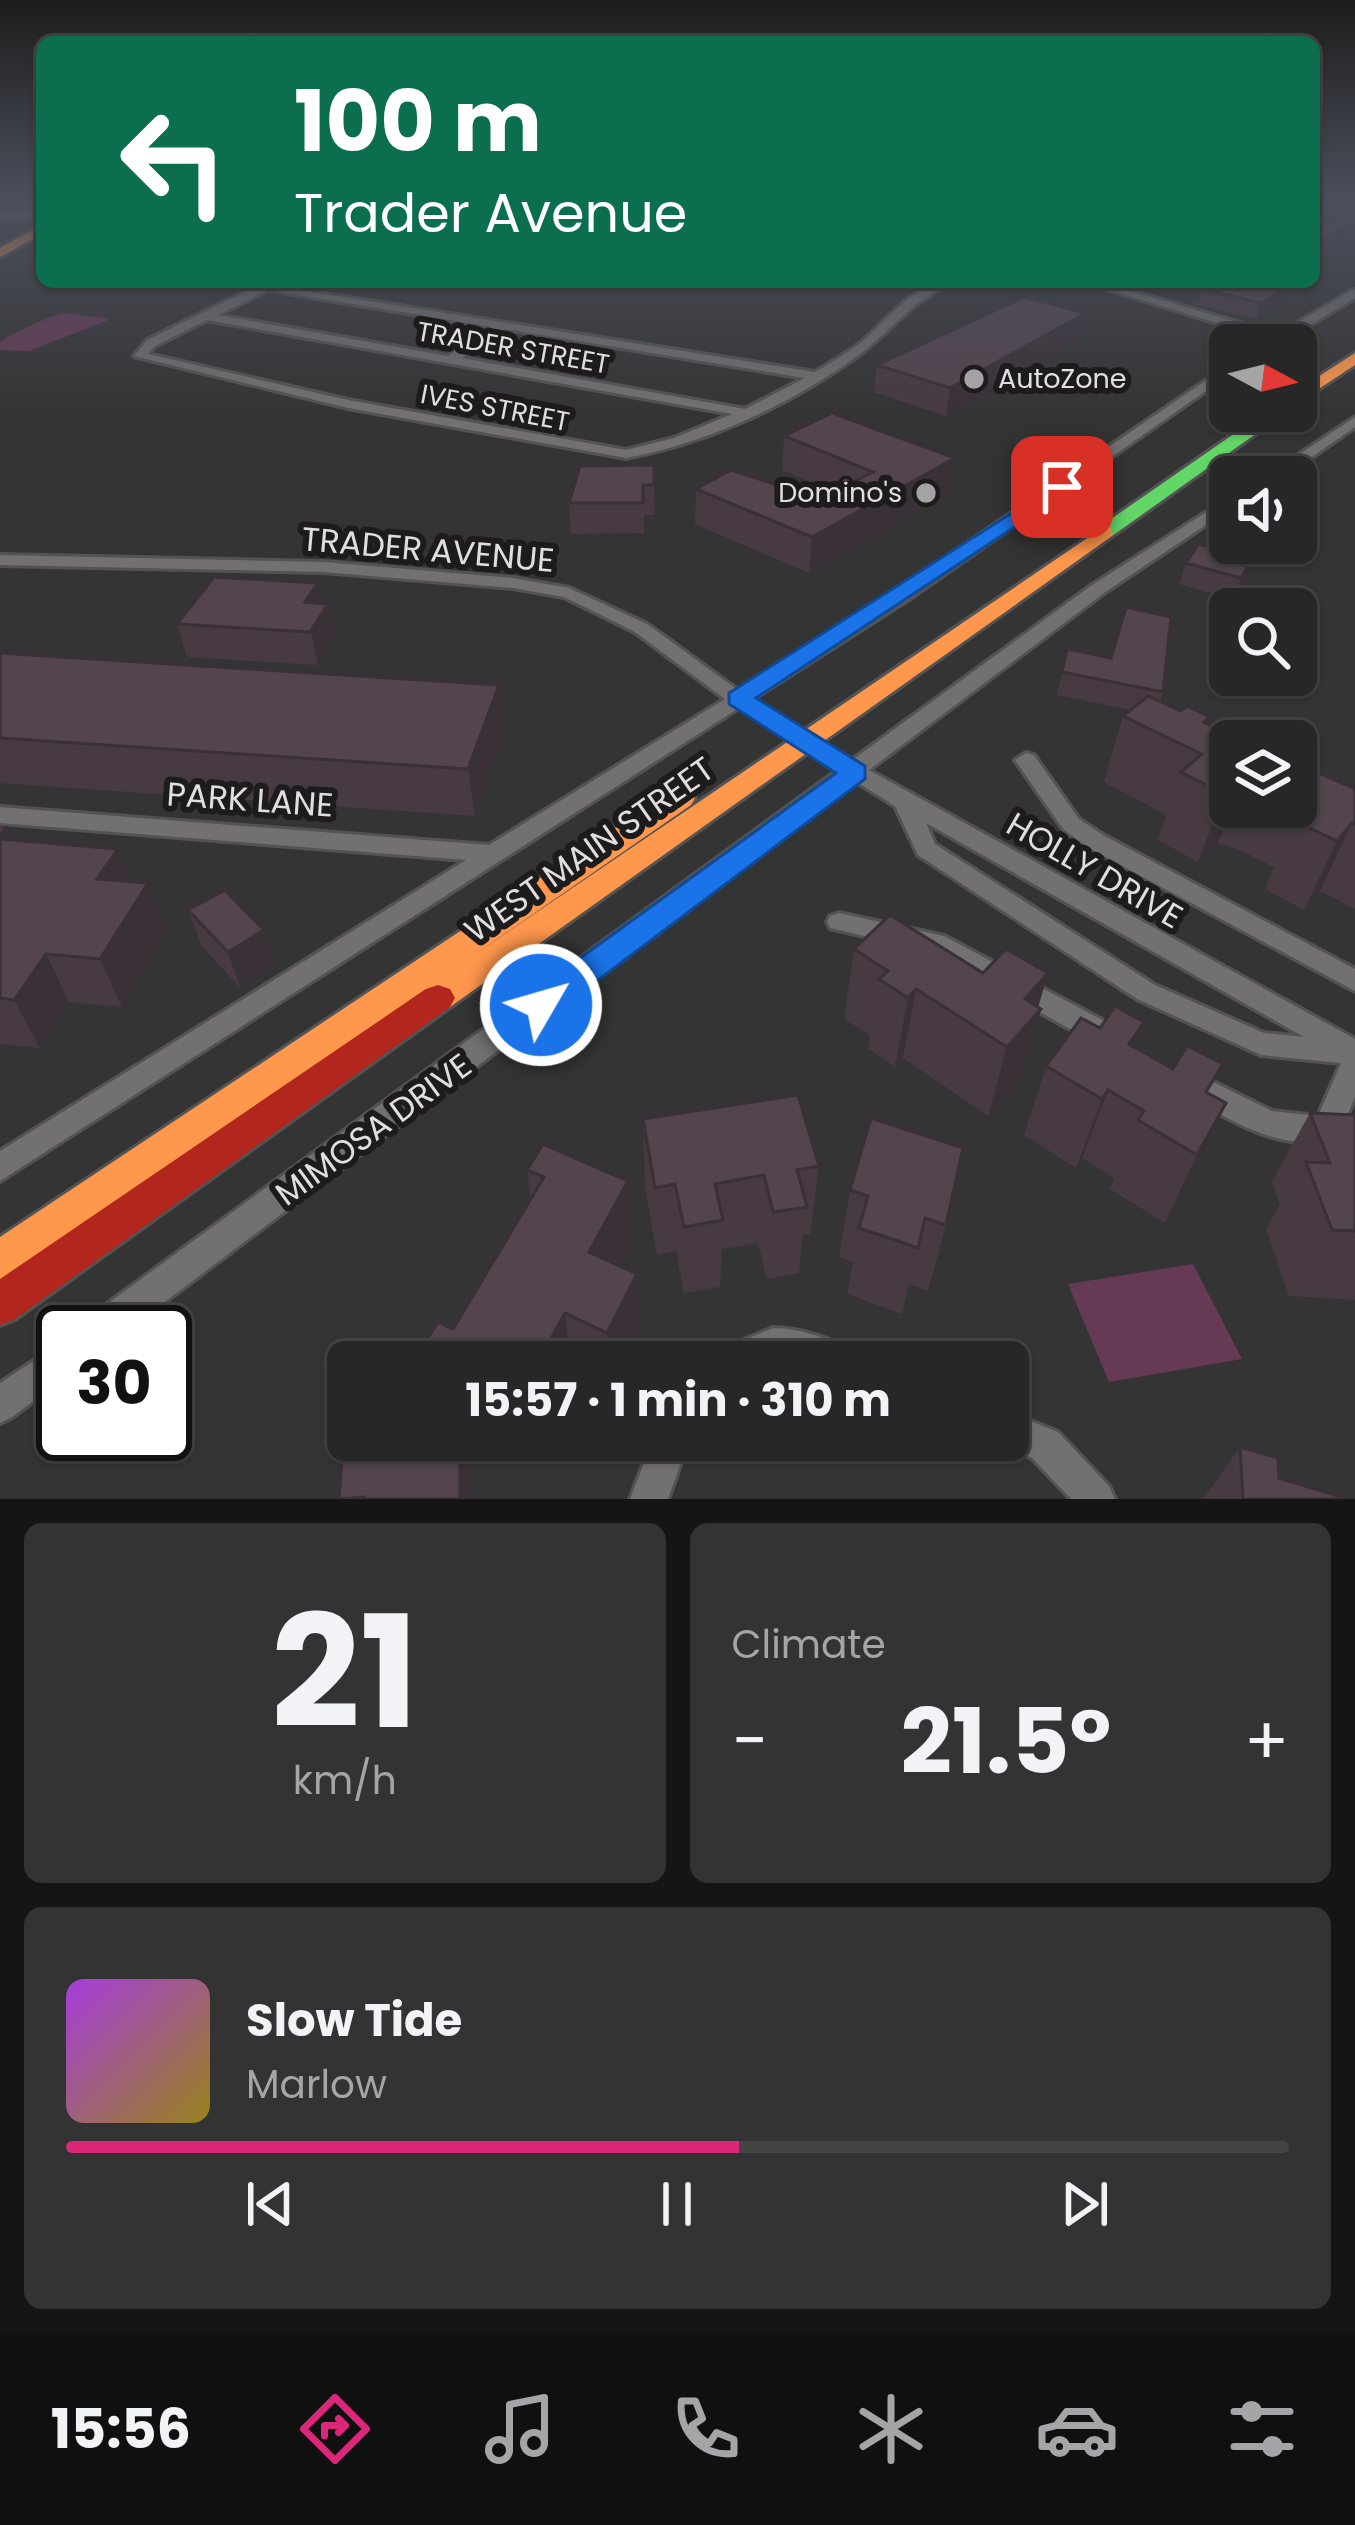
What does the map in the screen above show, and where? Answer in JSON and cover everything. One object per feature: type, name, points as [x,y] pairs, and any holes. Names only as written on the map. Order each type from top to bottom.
[{"type":"main road","points":[[1317,359],[1355,333]]},
{"type":"main road","points":[[1317,384],[1355,358]]},
{"type":"main road","name":"WEST MAIN STREET","points":[[0,1304],[1214,432]]},
{"type":"main road","name":"WEST MAIN STREET","points":[[0,1261],[1248,432]]},
{"type":"street","name":"IVES STREET","points":[[263,288],[151,343],[140,356],[348,404],[610,454],[654,450],[816,376],[860,349],[914,299],[934,288]]},
{"type":"street","points":[[271,288],[816,376]]},
{"type":"street","points":[[1107,288],[1220,324]]},
{"type":"street","points":[[1302,324],[1355,293]]},
{"type":"street","name":"TRADER STREET","points":[[205,316],[743,412]]},
{"type":"street","points":[[449,361],[502,325]]},
{"type":"street","points":[[0,1167],[1029,511],[1209,383]]},
{"type":"street","points":[[1304,456],[1355,421]]},
{"type":"street","name":"MIMOSA DRIVE","points":[[135,1305],[1098,590],[1209,516]]},
{"type":"street","name":"TRADER AVENUE","points":[[0,560],[223,562],[544,587],[597,603],[640,628],[795,734]]},
{"type":"street","name":"HOLLY DRIVE","points":[[795,734],[905,802],[1355,1056]]},
{"type":"street","points":[[1026,760],[1071,824],[1095,841],[1355,981]]},
{"type":"street","points":[[905,802],[926,849],[1146,992],[1261,1044],[1355,1056],[1328,1128],[1298,1133],[1261,1122],[1161,1066]]},
{"type":"street","name":"PARK LANE","points":[[0,815],[496,854]]},
{"type":"street","points":[[839,922],[935,943],[1121,1043]]},
{"type":"street","points":[[0,1405],[36,1378]]},
{"type":"street","points":[[1029,1439],[1045,1445],[1096,1499]]},
{"type":"street","points":[[649,1499],[663,1461]]},
{"type":"shaded area","points":[[66,313],[111,319],[29,351],[0,350],[0,342],[13,334]]},
{"type":"shaded area","points":[[1193,1264],[1242,1359],[1109,1382],[1068,1284]]},
{"type":"building","points":[[1204,288],[1285,288],[1261,303]]},
{"type":"building","points":[[1024,297],[1086,313],[950,388],[877,365]]},
{"type":"building","points":[[832,413],[955,458],[812,537],[696,489],[731,470],[820,499],[873,472],[784,436]]},
{"type":"building","points":[[654,465],[654,485],[643,485],[643,503],[569,503],[580,466]]},
{"type":"building","points":[[1199,544],[1209,547],[1209,564],[1250,564],[1241,578],[1186,563]]},
{"type":"building","points":[[214,577],[318,583],[305,602],[328,604],[310,632],[177,624]]},
{"type":"building","points":[[1126,607],[1171,617],[1163,692],[1062,672],[1067,649],[1111,658]]},
{"type":"building","points":[[0,653],[499,685],[468,769],[0,738]]},
{"type":"building","points":[[1148,696],[1181,711],[1187,706],[1210,717],[1204,722],[1209,724],[1209,786],[1181,772],[1202,754],[1123,716]]},
{"type":"building","points":[[1317,772],[1355,789],[1355,824],[1337,841],[1310,828],[1317,828]]},
{"type":"building","points":[[0,839],[118,849],[97,879],[148,883],[100,959],[46,954],[14,1000],[0,998]]},
{"type":"building","points":[[225,890],[264,930],[228,952],[188,910]]},
{"type":"building","points":[[890,915],[983,973],[1006,949],[1048,973],[1025,999],[1041,1009],[1007,1047],[916,989],[908,998],[879,979],[888,971],[854,949]]},
{"type":"building","points":[[1115,1006],[1144,1022],[1129,1044],[1173,1069],[1187,1046],[1223,1064],[1206,1092],[1226,1103],[1197,1155],[1138,1120],[1144,1111],[1108,1090],[1102,1099],[1046,1066],[1081,1018],[1100,1028]]},
{"type":"building","points":[[798,1095],[819,1166],[797,1170],[807,1207],[773,1212],[764,1175],[715,1184],[723,1220],[684,1227],[675,1184],[655,1188],[643,1119]]},
{"type":"building","points":[[1310,1113],[1355,1115],[1355,1231],[1332,1230],[1306,1162],[1330,1163]]},
{"type":"building","points":[[871,1118],[963,1148],[946,1225],[925,1218],[918,1248],[859,1228],[868,1196],[850,1190]]},
{"type":"building","points":[[543,1144],[628,1181],[589,1252],[637,1274],[607,1333],[565,1313],[550,1341],[426,1341],[438,1322],[453,1329],[544,1177],[527,1170]]},
{"type":"building","points":[[1240,1447],[1278,1458],[1279,1478],[1348,1499],[1243,1499]]},
{"type":"building","points":[[342,1461],[460,1461],[460,1499],[339,1499]]},
{"type":"traffic: fast","points":[[1105,532],[1249,432]]},
{"type":"traffic: slow","points":[[1317,384],[1355,358]]},
{"type":"traffic: slow","points":[[438,998],[1105,532]]},
{"type":"traffic: slow","points":[[0,1261],[681,798]]},
{"type":"traffic: jam","points":[[0,1304],[438,998]]},
{"type":"place","name":"AutoZone","points":[[974,379]]},
{"type":"place","name":"Domino's","points":[[926,493]]},
{"type":"route","points":[[541,1005],[634,931],[856,772],[738,699],[1062,487]]}]
